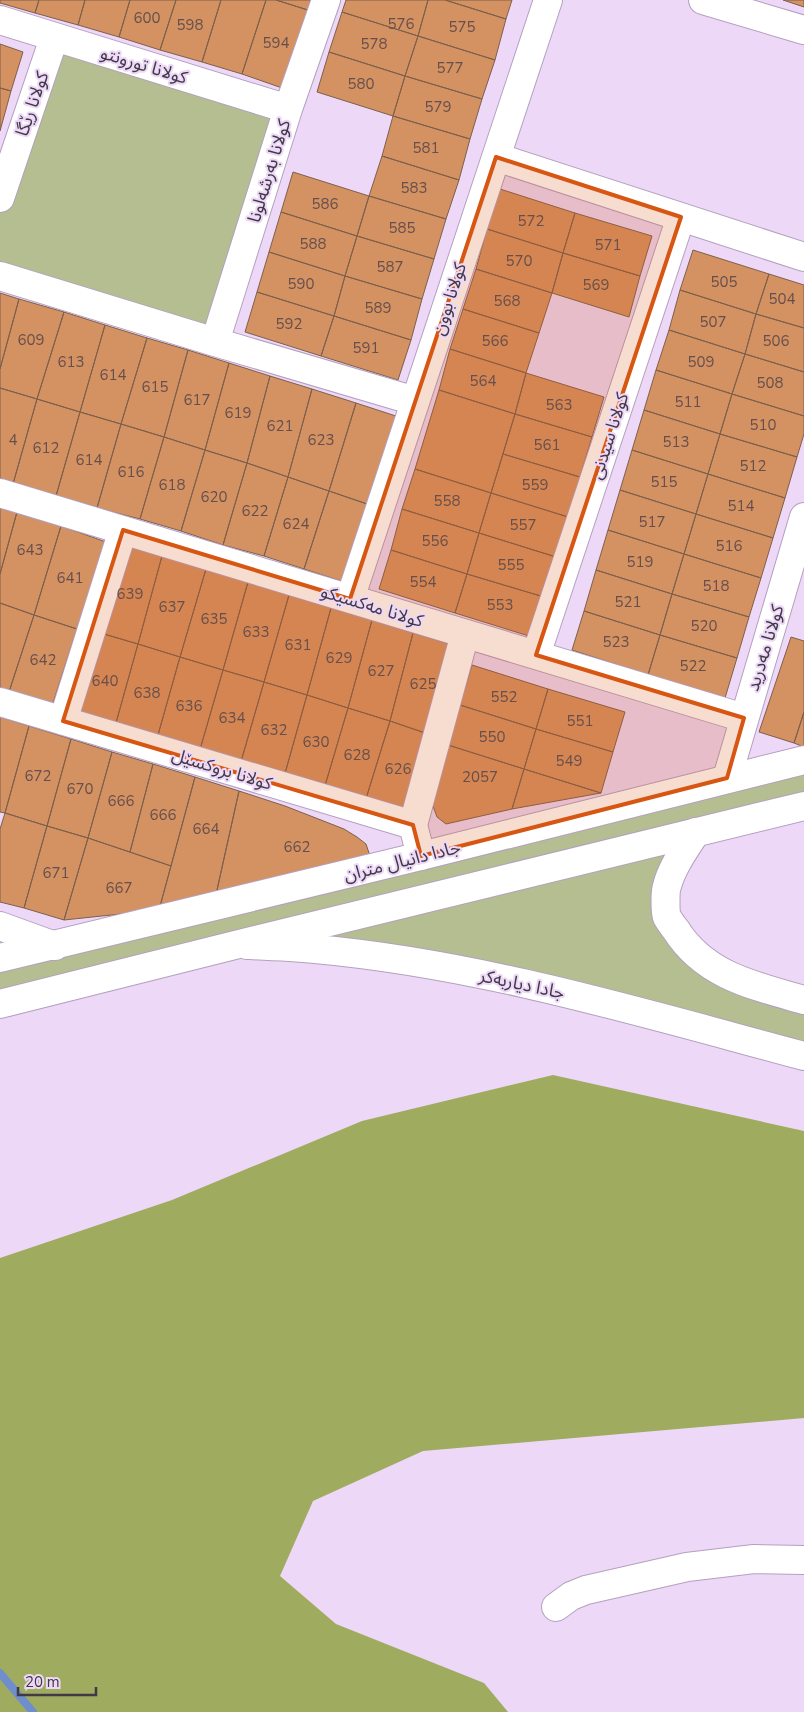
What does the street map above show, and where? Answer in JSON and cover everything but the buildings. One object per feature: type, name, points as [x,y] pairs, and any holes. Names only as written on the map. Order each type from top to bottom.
[{"type":"street","name":"كولانا به‌رشه‌لونا","points":[[215,342],[288,109],[326,0]]},
{"type":"street","name":"كولانا بوون","points":[[350,598],[548,0]]},
{"type":"street","points":[[703,0],[804,30]]},
{"type":"street","name":"كولانا تورونتو","points":[[0,20],[288,109]]},
{"type":"street","name":"كولانا رێگا","points":[[0,198],[54,38]]},
{"type":"street","points":[[496,157],[804,257]]},
{"type":"street","name":"كولانا سيدنى","points":[[536,655],[681,217]]},
{"type":"street","points":[[0,276],[415,401]]},
{"type":"street","name":"كولانا مەکسیکو","points":[[0,493],[744,718]]},
{"type":"street","name":"كولانا مه‌درید","points":[[727,778],[804,518]]},
{"type":"street","points":[[62,722],[123,530]]},
{"type":"street","points":[[422,856],[413,825],[465,634]]},
{"type":"street","name":"كولانا بروکسێل","points":[[0,702],[413,825]]},
{"type":"street","name":"جادا دانيال متران","points":[[0,958],[422,856],[804,760]]},
{"type":"street","points":[[0,1004],[804,806]]},
{"type":"street","points":[[696,832],[681,854],[666,887],[667,916],[677,932],[703,960],[729,976],[762,989],[804,1000]]},
{"type":"street","points":[[0,926],[55,946]]},
{"type":"street","name":"جادا دیاربه‌كر","points":[[235,945],[314,949],[377,956],[502,978],[635,1010],[804,1056]]},
{"type":"street","points":[[556,1606],[571,1596],[586,1590],[688,1567],[754,1559],[804,1560]]},
{"type":"highlighted area","points":[[496,157],[681,217],[536,655],[744,718],[727,778],[421,856],[413,825],[63,721],[123,530],[350,599]]},
{"type":"green space","points":[[54,38],[288,109],[215,342],[0,276],[0,198]]},
{"type":"green space","points":[[804,764],[804,801],[0,1001],[0,962]]},
{"type":"green space","points":[[696,832],[666,887],[682,939],[804,1000],[804,1056],[635,1010],[235,945]]},
{"type":"green space","points":[[553,1075],[804,1131],[804,1418],[423,1451],[313,1501],[280,1576],[336,1624],[484,1683],[508,1712],[0,1712],[0,1258],[172,1200],[362,1121]]},
{"type":"waterway","points":[[0,1673],[33,1712]]}]
